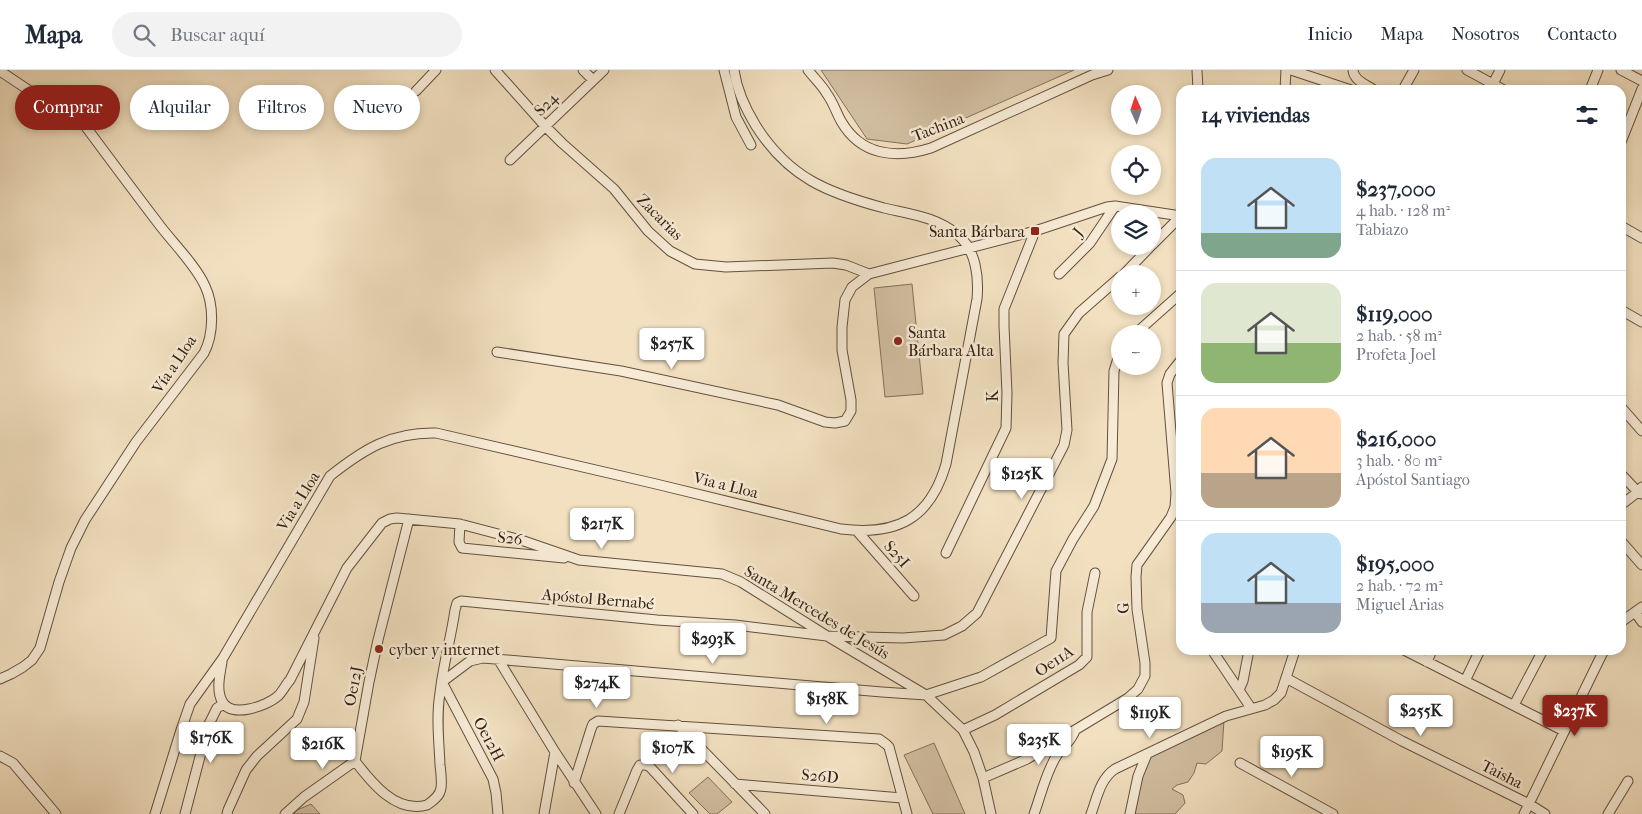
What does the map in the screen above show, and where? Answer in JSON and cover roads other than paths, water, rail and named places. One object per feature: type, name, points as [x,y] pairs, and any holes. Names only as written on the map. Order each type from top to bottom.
[{"type":"street","points":[[420,87],[436,70]]},
{"type":"street","name":"Zacarias","points":[[495,70],[562,144],[614,190],[648,231],[670,251],[695,264],[726,267],[833,263],[869,274]]},
{"type":"street","points":[[583,70],[593,80]]},
{"type":"street","name":"S24","points":[[510,160],[604,70]]},
{"type":"street","points":[[724,70],[736,117],[751,146]]},
{"type":"street","name":"Via a Lloa","points":[[155,814],[190,704],[223,658],[330,476],[354,456],[388,440],[406,435],[436,433],[840,529],[857,531],[881,530],[899,526],[907,522],[932,498],[941,482],[946,464],[977,299],[976,272],[969,249],[958,236],[937,222],[832,192],[788,166],[761,133],[746,110],[734,70]]},
{"type":"street","name":"Tachina","points":[[808,70],[827,94],[841,123],[861,145],[880,152],[899,155],[917,153],[931,148],[1092,75],[1108,70]]},
{"type":"street","points":[[1197,70],[1198,85]]},
{"type":"street","points":[[1285,85],[1286,70]]},
{"type":"street","points":[[1291,70],[1336,85]]},
{"type":"street","points":[[1406,85],[1414,70]]},
{"type":"street","points":[[1467,70],[1488,85]]},
{"type":"street","points":[[1492,85],[1500,70]]},
{"type":"street","points":[[1592,85],[1598,70]]},
{"type":"street","points":[[1621,70],[1639,76]]},
{"type":"street","name":"Vía a Lloa","points":[[0,71],[16,83],[83,123],[202,280],[210,302],[211,321],[208,343],[204,353],[136,442],[85,520],[71,548],[59,582],[40,648],[32,660],[23,667],[0,679]]},
{"type":"street","points":[[1354,73],[1356,79],[1366,85]]},
{"type":"street","points":[[1626,129],[1642,89]]},
{"type":"street","points":[[497,352],[621,371],[778,405],[825,422],[845,421],[851,411],[851,400],[842,350],[842,327],[846,300],[852,287],[869,274],[1035,231],[1111,206]]},
{"type":"street","name":"J","points":[[1059,274],[1090,243],[1111,212]]},
{"type":"street","points":[[1161,213],[1176,215]]},
{"type":"street","points":[[1161,237],[1176,221]]},
{"type":"street","points":[[1626,229],[1642,238]]},
{"type":"street","name":"K","points":[[946,553],[1006,428],[1007,393],[1004,309],[1035,231]]},
{"type":"street","points":[[1133,265],[1143,255]]},
{"type":"street","name":"Apóstol Bernabé","points":[[442,682],[457,603],[461,601],[657,620],[735,625],[826,636],[904,638],[944,635],[962,626],[977,612],[1064,445],[1067,430],[1063,363],[1064,334],[1080,313],[1111,285]]},
{"type":"street","points":[[1145,325],[1176,297]]},
{"type":"street","points":[[1626,313],[1642,322]]},
{"type":"street","name":"G","points":[[983,778],[1027,759],[1128,698],[1138,688],[1145,676],[1145,663],[1137,609],[1137,565],[1171,517],[1175,507],[1176,493],[1167,382],[1176,366]]},
{"type":"street","points":[[285,814],[304,797],[355,762],[382,795],[398,806],[418,808],[428,804],[437,797],[442,780],[438,725],[442,682],[470,660],[483,658],[498,659],[882,692],[926,694],[981,677],[1051,638],[1056,572],[1073,539],[1094,506],[1112,459],[1114,375]]},
{"type":"street","points":[[1626,413],[1642,431]]},
{"type":"street","points":[[1626,478],[1641,491],[1626,502]]},
{"type":"street","name":"Santa Mercedes de Jesús","points":[[224,704],[237,710],[247,710],[278,696],[290,680],[347,568],[382,523],[398,518],[460,524],[521,540],[580,560],[722,574],[741,582],[826,636],[926,694],[963,730],[974,752],[983,778],[991,814]]},
{"type":"street","name":"Oe12J","points":[[355,762],[376,648],[409,519]]},
{"type":"street","name":"S26","points":[[460,524],[459,542],[462,548],[580,560]]},
{"type":"street","name":"S25I","points":[[857,531],[914,596]]},
{"type":"street","points":[[1626,546],[1641,561]]},
{"type":"street","name":"Oe11A","points":[[963,730],[995,715],[1079,665],[1087,657],[1087,612],[1095,573]]},
{"type":"street","points":[[1626,618],[1638,609],[1642,622]]},
{"type":"street","points":[[227,814],[246,770],[257,756],[298,719],[304,702],[315,630]]},
{"type":"street","points":[[1215,655],[1251,708]]},
{"type":"street","points":[[1239,690],[1243,681],[1247,655]]},
{"type":"street","points":[[1091,814],[1100,787],[1108,773],[1226,716],[1265,705],[1274,700],[1281,693],[1294,655]]},
{"type":"street","points":[[1414,655],[1564,731]]},
{"type":"street","points":[[1427,662],[1430,655]]},
{"type":"street","points":[[1465,681],[1478,655]]},
{"type":"street","points":[[1514,706],[1540,655]]},
{"type":"street","points":[[1524,814],[1602,655]]},
{"type":"street","points":[[185,814],[208,726],[217,708],[224,704],[220,699],[219,686],[223,658]]},
{"type":"street","points":[[498,659],[574,783],[596,814]]},
{"type":"street","name":"Taisha","points":[[1286,678],[1402,741],[1529,804],[1545,814]]},
{"type":"street","name":"Oe12H","points":[[442,682],[493,779],[498,814]]},
{"type":"street","points":[[574,783],[593,724],[598,721],[879,739],[889,747],[908,814]]},
{"type":"street","points":[[678,725],[765,814]]},
{"type":"street","points":[[1034,814],[1048,773],[1057,755],[1070,741],[1075,730]]},
{"type":"street","points":[[544,814],[555,752]]},
{"type":"street","points":[[1130,814],[1138,776],[1147,754]]},
{"type":"street","points":[[0,756],[12,763],[56,814]]},
{"type":"street","points":[[1240,762],[1332,814]]},
{"type":"street","points":[[618,814],[637,770],[640,765],[646,764],[693,814]]},
{"type":"street","points":[[1608,814],[1628,781]]},
{"type":"street","name":"S26D","points":[[735,784],[902,798]]},
{"type":"place","name":"Santa Bárbara","points":[[1035,231]]},
{"type":"place","name":"Santa Bárbara Alta","points":[[898,341]]},
{"type":"place","name":"cyber y internet","points":[[379,649]]}]
